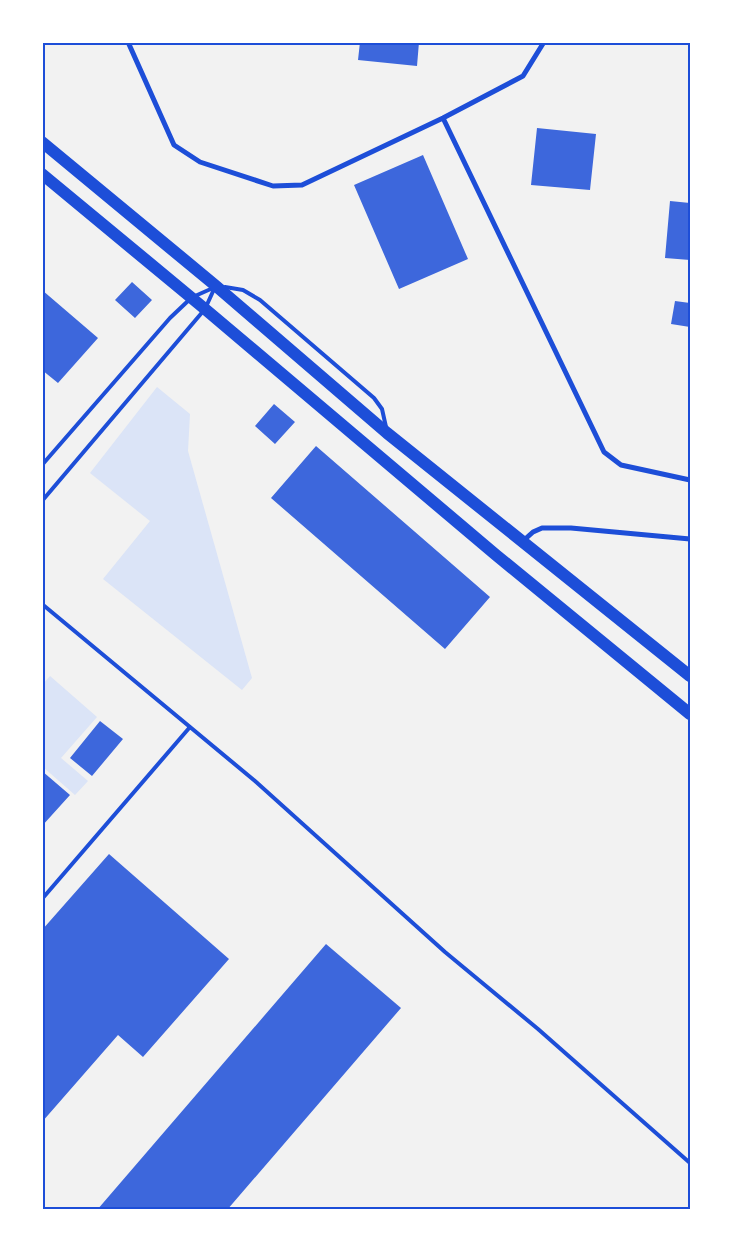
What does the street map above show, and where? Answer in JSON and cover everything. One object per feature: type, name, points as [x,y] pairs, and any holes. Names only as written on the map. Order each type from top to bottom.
[{"type":"main road","points":[[42,142],[216,286],[387,432],[690,676]]},
{"type":"main road","points":[[42,174],[496,555],[690,714]]},
{"type":"street","points":[[128,42],[174,145],[200,162],[274,186],[302,185],[443,118],[523,76],[544,42]]},
{"type":"street","points":[[443,118],[604,452],[621,465],[690,480]]},
{"type":"street","points":[[522,542],[533,532],[542,528],[571,528],[690,539]]},
{"type":"lane","points":[[42,501],[205,309],[216,286]]},
{"type":"lane","points":[[42,464],[170,318],[191,298],[216,286],[249,292],[346,374],[374,398],[382,409],[387,432]]},
{"type":"lane","points":[[42,604],[262,787],[445,952],[538,1030],[690,1163]]},
{"type":"lane","points":[[42,899],[190,727]]},
{"type":"shaded area","points":[[157,387],[190,414],[188,451],[252,678],[242,690],[103,579],[150,521],[90,473]]},
{"type":"shaded area","points":[[50,676],[97,717],[61,758],[88,781],[75,795],[43,767],[43,684]]},
{"type":"building","points":[[360,42],[419,42],[417,66],[358,60]]},
{"type":"building","points":[[537,128],[596,134],[590,190],[531,185]]},
{"type":"building","points":[[423,155],[468,259],[399,289],[354,185]]},
{"type":"building","points":[[670,201],[690,203],[690,260],[665,258]]},
{"type":"building","points":[[132,282],[152,300],[135,318],[115,300]]},
{"type":"building","points":[[42,290],[98,338],[58,383],[42,370]]},
{"type":"building","points":[[675,301],[690,303],[690,327],[671,324]]},
{"type":"building","points":[[274,404],[295,422],[275,444],[255,426]]},
{"type":"building","points":[[316,446],[490,597],[445,649],[271,498]]},
{"type":"building","points":[[100,721],[123,739],[92,776],[70,758]]},
{"type":"building","points":[[42,771],[70,795],[42,826]]},
{"type":"building","points":[[109,854],[229,959],[143,1057],[118,1035],[42,1122],[42,930]]},
{"type":"building","points":[[326,944],[401,1008],[227,1210],[97,1210]]}]
